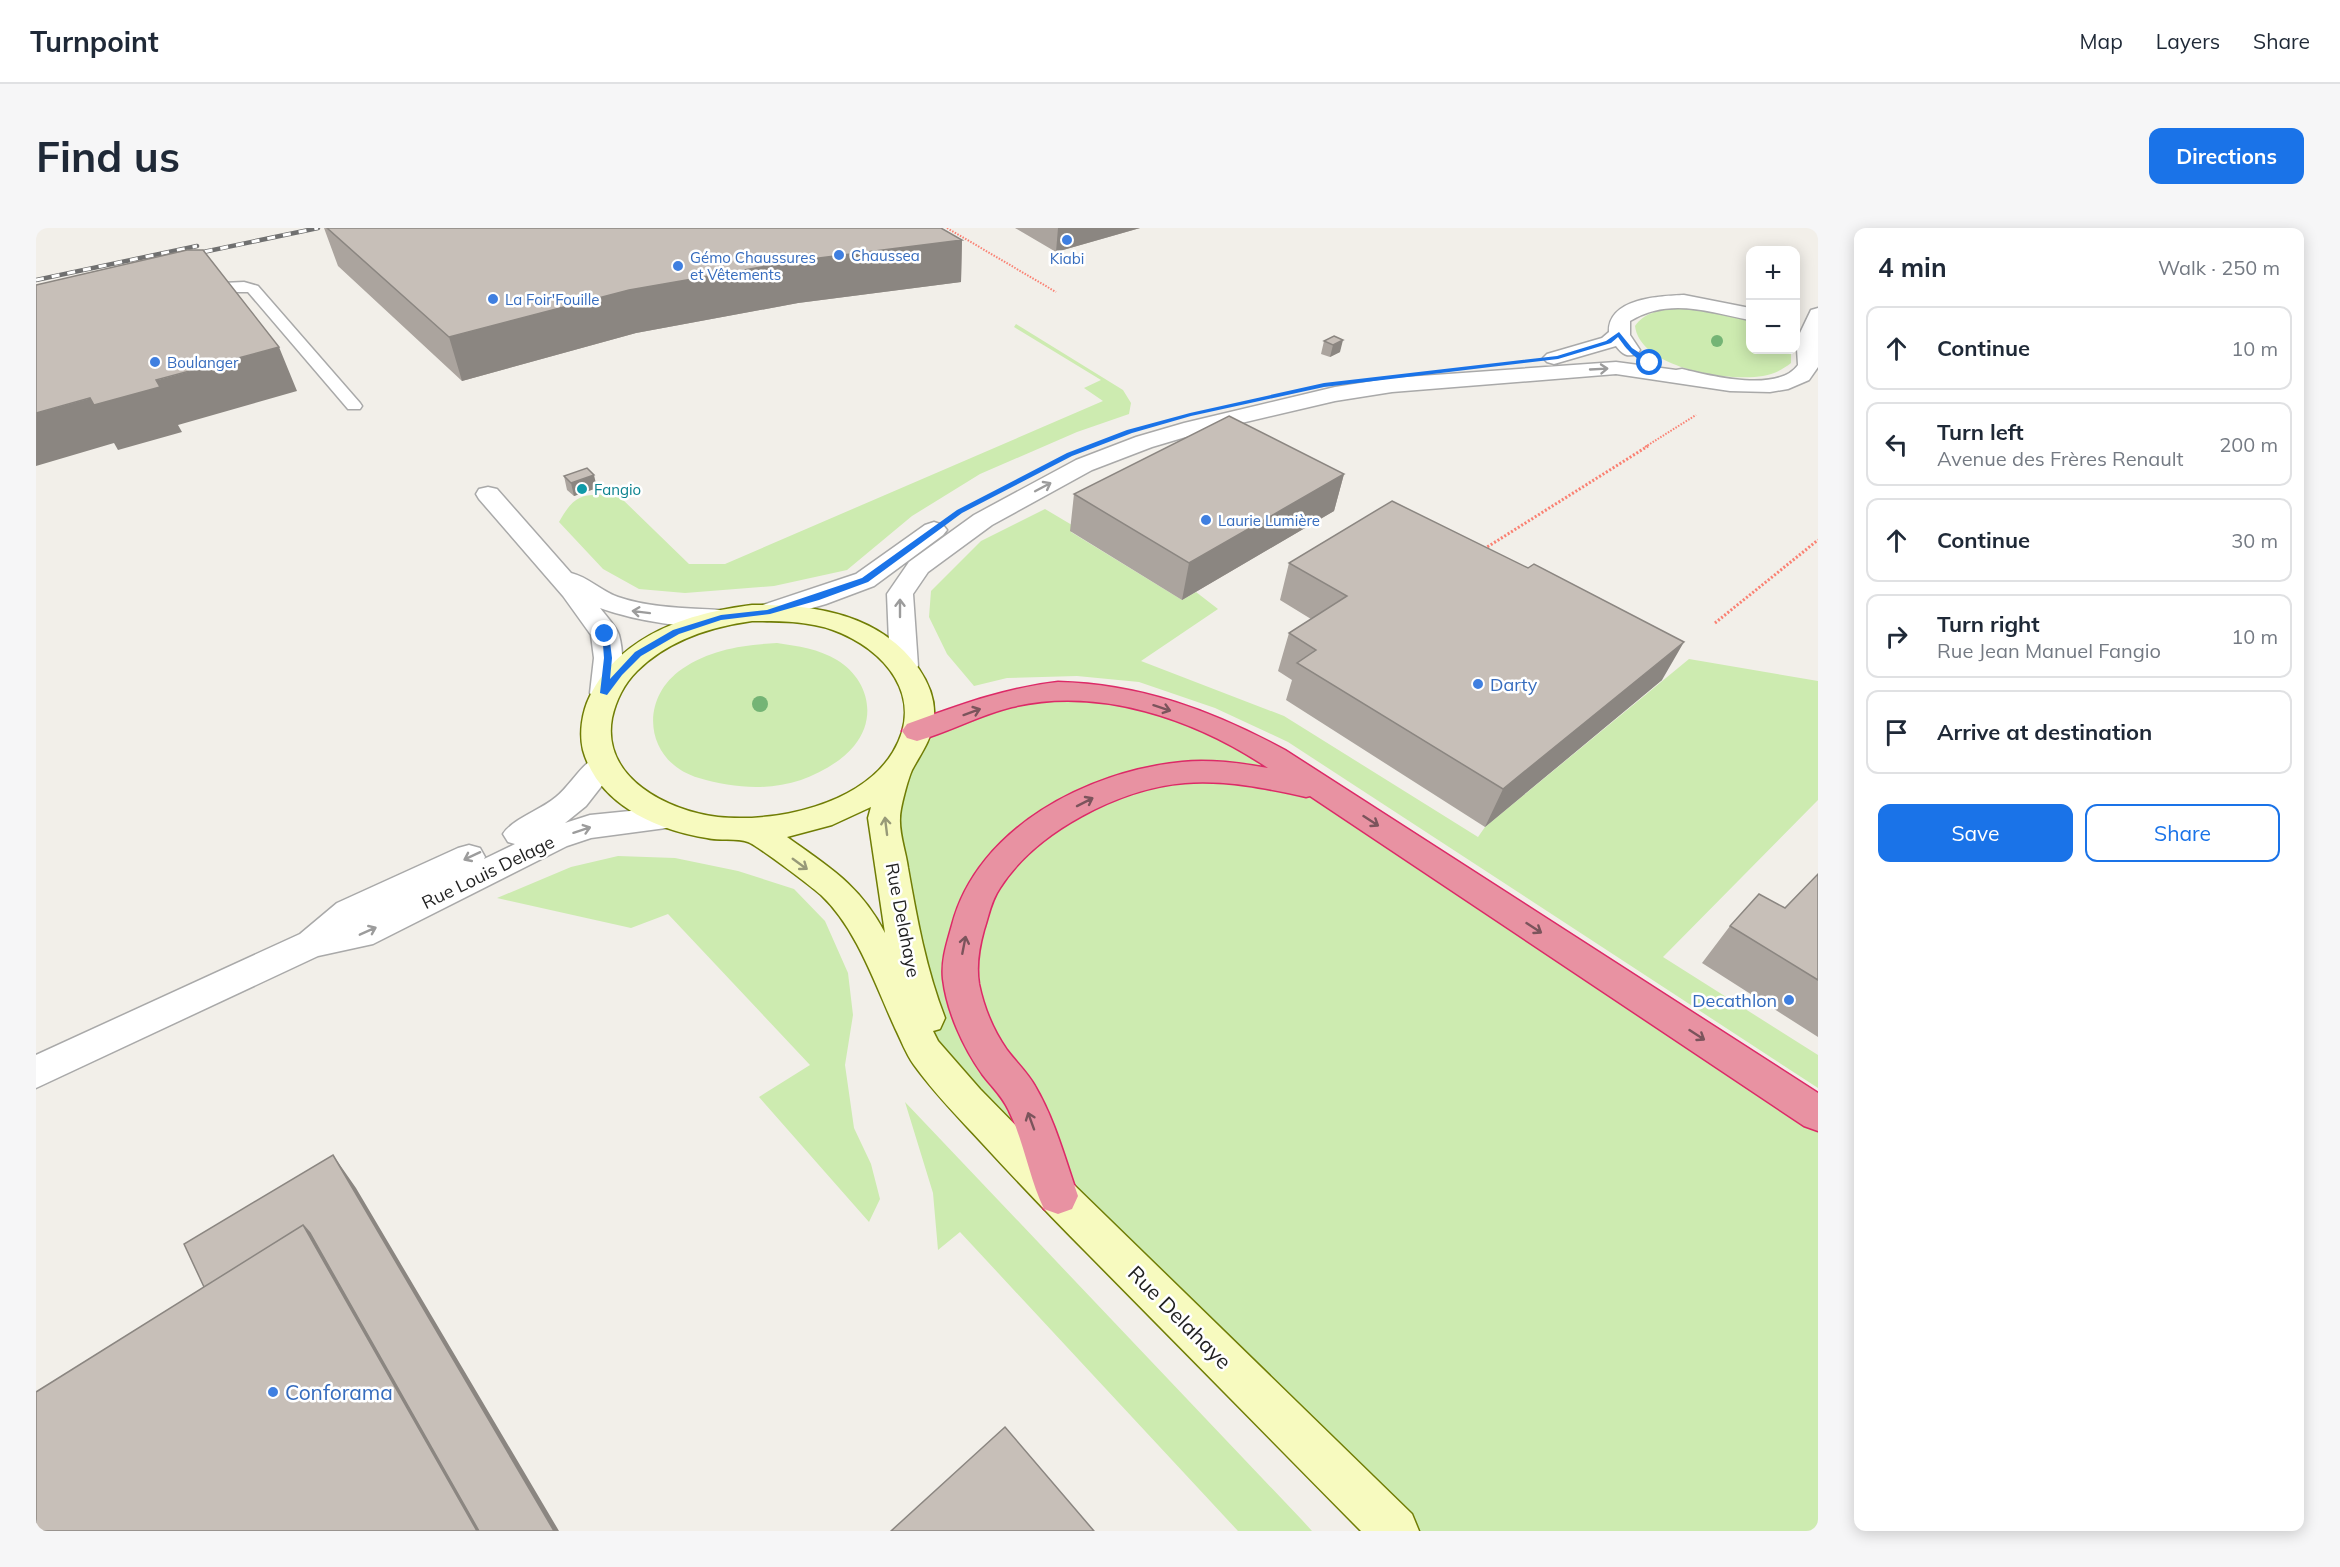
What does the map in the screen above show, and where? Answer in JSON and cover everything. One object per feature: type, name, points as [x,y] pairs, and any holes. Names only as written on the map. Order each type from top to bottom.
[{"type":"highway","points":[[917,731],[1026,695],[1055,691],[1084,691],[1121,696],[1195,718],[1235,735],[1274,757],[1818,1114]]},
{"type":"highway","points":[[1058,1196],[1024,1101],[992,1059],[967,1005],[960,968],[975,902],[996,868],[1025,839],[1071,809],[1106,791],[1137,781],[1169,775],[1211,773],[1265,777],[1322,789]]},
{"type":"street","points":[[1702,381],[1650,363],[1630,350],[1619,334],[1618,327],[1621,318],[1643,306],[1680,302],[1746,311]]},
{"type":"street","points":[[903,666],[900,594],[918,567],[983,519],[1084,465],[1144,442],[1284,405],[1392,385],[1616,368],[1756,387],[1781,384],[1800,377],[1808,368],[1811,359],[1810,334],[1818,313],[1800,312]]},
{"type":"street","points":[[767,613],[865,580],[960,512],[1069,454],[1130,432],[1190,415],[1324,385],[1558,357],[1609,342],[1619,334]]},
{"type":"street","points":[[1800,342],[1807,349],[1811,359]]},
{"type":"street","points":[[488,494],[572,590],[605,634],[608,658],[604,693],[594,729],[598,753],[603,765],[622,790],[670,818],[696,825],[753,830],[793,825],[829,814],[862,798],[898,767],[910,749],[919,720],[915,686],[903,666],[877,641],[847,626],[813,616],[767,613],[721,618],[683,629],[650,646],[628,663],[604,693]]},
{"type":"street","points":[[536,550],[585,592],[632,611],[721,618]]},
{"type":"street","name":"Rue Louis Delage","points":[[312,944],[349,912],[546,822],[571,804],[603,765]]},
{"type":"street","name":"Rue Delahaye","points":[[898,767],[884,818],[904,945],[920,1000],[967,1101]]},
{"type":"street","name":"Rue Louis Delage","points":[[36,1072],[312,944],[362,934],[556,838],[590,827],[670,818]]},
{"type":"street","name":"Rue Delahaye","points":[[753,830],[833,887],[854,912],[868,933],[925,1052],[967,1101],[1058,1196],[1395,1531]]},
{"type":"lane","points":[[187,291],[230,287],[253,289],[354,406]]},
{"type":"path","points":[[947,228],[1056,292]]},
{"type":"path","points":[[1483,549],[1701,411]]},
{"type":"path","points":[[1715,623],[1818,540]]},
{"type":"green space","points":[[1697,308],[1746,319],[1746,354],[1791,354],[1791,363],[1781,370],[1763,376],[1729,377],[1708,374],[1668,362],[1652,352],[1640,340],[1635,326],[1639,321],[1657,311]]},
{"type":"green space","points":[[1016,324],[1123,390],[1131,403],[1129,414],[1077,432],[980,474],[912,516],[847,570],[774,586],[685,593],[639,589],[603,569],[559,522],[571,505],[583,497],[590,495],[619,496],[689,564],[725,564],[1103,401],[1084,388],[1101,380],[1014,327]]},
{"type":"green space","points":[[1045,509],[1077,528],[1071,532],[1182,600],[1196,592],[1218,609],[1141,661],[1284,716],[1478,837],[1485,827],[1689,659],[1818,681],[1818,800],[1663,957],[1818,1055],[1818,1088],[1288,742],[1215,708],[1139,682],[1077,676],[1007,678],[974,686],[947,654],[929,617],[931,591],[981,541]]},
{"type":"green space","points":[[777,643],[823,653],[848,668],[856,677],[866,699],[867,711],[866,723],[854,746],[830,766],[801,780],[776,786],[750,787],[724,784],[699,778],[681,770],[668,759],[658,745],[654,730],[654,713],[658,697],[668,682],[682,669],[704,657],[740,647]]},
{"type":"green space","points":[[1055,691],[1195,718],[1818,1114],[1818,1531],[1396,1531],[967,1101],[920,1000],[891,857],[914,740]]},
{"type":"green space","points":[[618,856],[675,858],[738,871],[794,889],[825,921],[848,973],[853,1015],[845,1065],[854,1128],[871,1164],[880,1199],[869,1222],[759,1097],[810,1065],[668,914],[631,928],[497,898],[571,867]]},
{"type":"green space","points":[[905,1102],[1312,1531],[1238,1531],[960,1232],[938,1250],[933,1193]]},
{"type":"building","points":[[327,228],[941,228],[962,240],[795,261],[629,290],[449,337]]},
{"type":"building","points":[[187,250],[203,250],[279,347],[156,380],[160,387],[94,405],[90,398],[36,413],[36,285]]},
{"type":"building","points":[[1334,336],[1343,340],[1333,345],[1324,341]]},
{"type":"building","points":[[1229,416],[1344,474],[1189,563],[1074,494]]},
{"type":"building","points":[[587,468],[594,475],[571,483],[564,476]]},
{"type":"building","name":"Darty","points":[[1392,501],[1528,568],[1534,564],[1684,642],[1503,789],[1297,663],[1316,650],[1289,633],[1347,596],[1289,563]]},
{"type":"building","points":[[1818,874],[1818,980],[1730,926],[1759,894],[1785,908]]},
{"type":"building","points":[[333,1155],[554,1531],[479,1531],[310,1233],[303,1225],[204,1287],[184,1244]]},
{"type":"building","name":"Conforama","points":[[303,1225],[477,1531],[36,1531],[36,1392]]},
{"type":"building","points":[[1005,1427],[1094,1531],[891,1531]]},
{"type":"railway","points":[[189,255],[318,228]]},
{"type":"railway","points":[[36,280],[197,246]]},
{"type":"place","name":"Kiabi","points":[[1067,240]]},
{"type":"place","name":"Chaussea","points":[[839,255]]},
{"type":"place","name":"Gémo Chaussures et Vêtements","points":[[678,266]]},
{"type":"place","name":"La Foir'Fouille","points":[[493,299]]},
{"type":"place","name":"Boulanger","points":[[155,362]]},
{"type":"place","name":"Fangio","points":[[582,489]]},
{"type":"place","name":"Laurie Lumière","points":[[1206,520]]},
{"type":"place","name":"Darty","points":[[1478,684]]},
{"type":"place","name":"Decathlon","points":[[1789,1000]]},
{"type":"place","name":"Conforama","points":[[273,1392]]},
{"type":"route","points":[[605,634],[608,658],[604,693],[619,673],[638,654],[676,632],[721,618],[767,613],[865,580],[960,512],[1069,454],[1130,432],[1190,415],[1324,385],[1558,357],[1609,342],[1619,334],[1630,350],[1650,363]]}]
